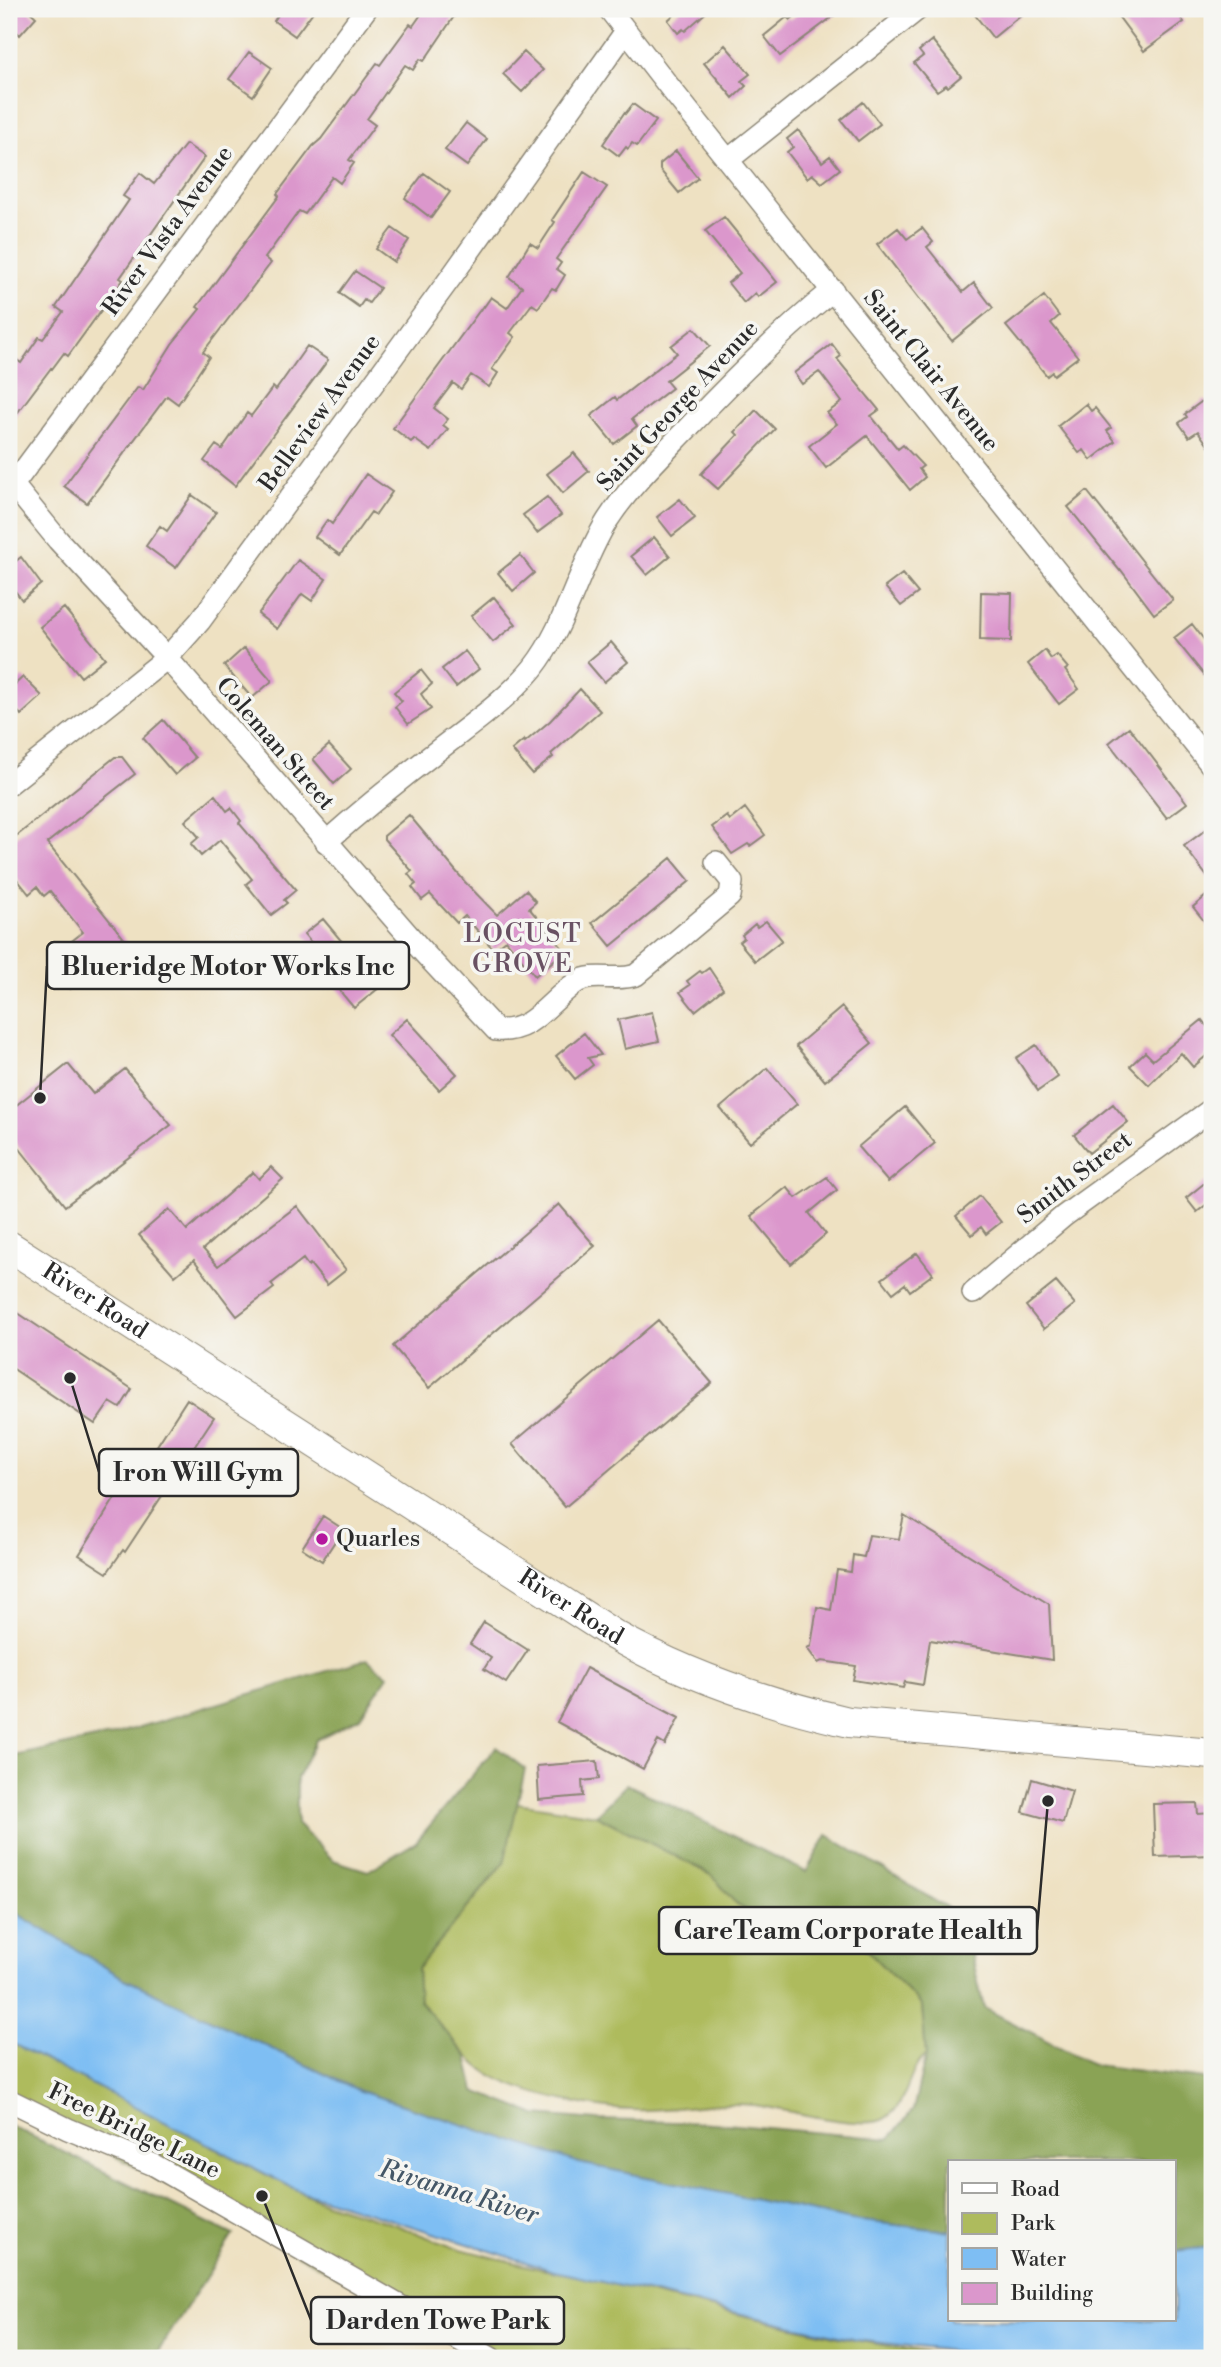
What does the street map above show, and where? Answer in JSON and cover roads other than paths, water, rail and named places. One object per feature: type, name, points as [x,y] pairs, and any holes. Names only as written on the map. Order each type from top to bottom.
[{"type":"street","name":"River Vista Avenue","points":[[11,482],[366,9]]},
{"type":"street","name":"Saint Clair Avenue","points":[[609,9],[1212,766]]},
{"type":"street","points":[[728,160],[918,9]]},
{"type":"street","name":"Belleview Avenue","points":[[9,783],[166,658],[200,621],[454,273],[626,31]]},
{"type":"street","name":"Saint George Avenue","points":[[326,842],[373,800],[514,690],[552,639],[587,559],[606,523],[629,489],[737,376],[785,330],[833,290]]},
{"type":"street","name":"Coleman Street","points":[[11,482],[58,540],[495,1030],[522,1028],[579,981],[591,978],[626,979],[636,975],[730,895],[732,882],[716,862]]},
{"type":"street","name":"Smith Street","points":[[973,1293],[1063,1216],[1212,1109]]},
{"type":"street","name":"River Road","points":[[9,1246],[614,1635],[689,1673],[790,1708],[849,1722],[1212,1754]]},
{"type":"street","name":"Free Bridge Lane","points":[[9,2100],[68,2129],[154,2165],[491,2358]]},
{"type":"water","name":"Rivanna River","points":[[9,1909],[125,1979],[360,2091],[579,2163],[852,2220],[948,2231],[948,2322],[1176,2322],[1176,2251],[1212,2247],[1212,2358],[1015,2358],[856,2340],[554,2271],[297,2190],[9,2042]]},
{"type":"place","name":"Blueridge Motor Works Inc","points":[[40,1098]]},
{"type":"place","name":"Iron Will Gym","points":[[70,1378]]},
{"type":"place","name":"Quarles","points":[[322,1539]]},
{"type":"place","name":"CareTeam Corporate Health","points":[[1048,1801]]},
{"type":"place","name":"Darden Towe Park","points":[[262,2196]]},
{"type":"district","name":"LOCUST GROVE","points":[[523,948]]}]
